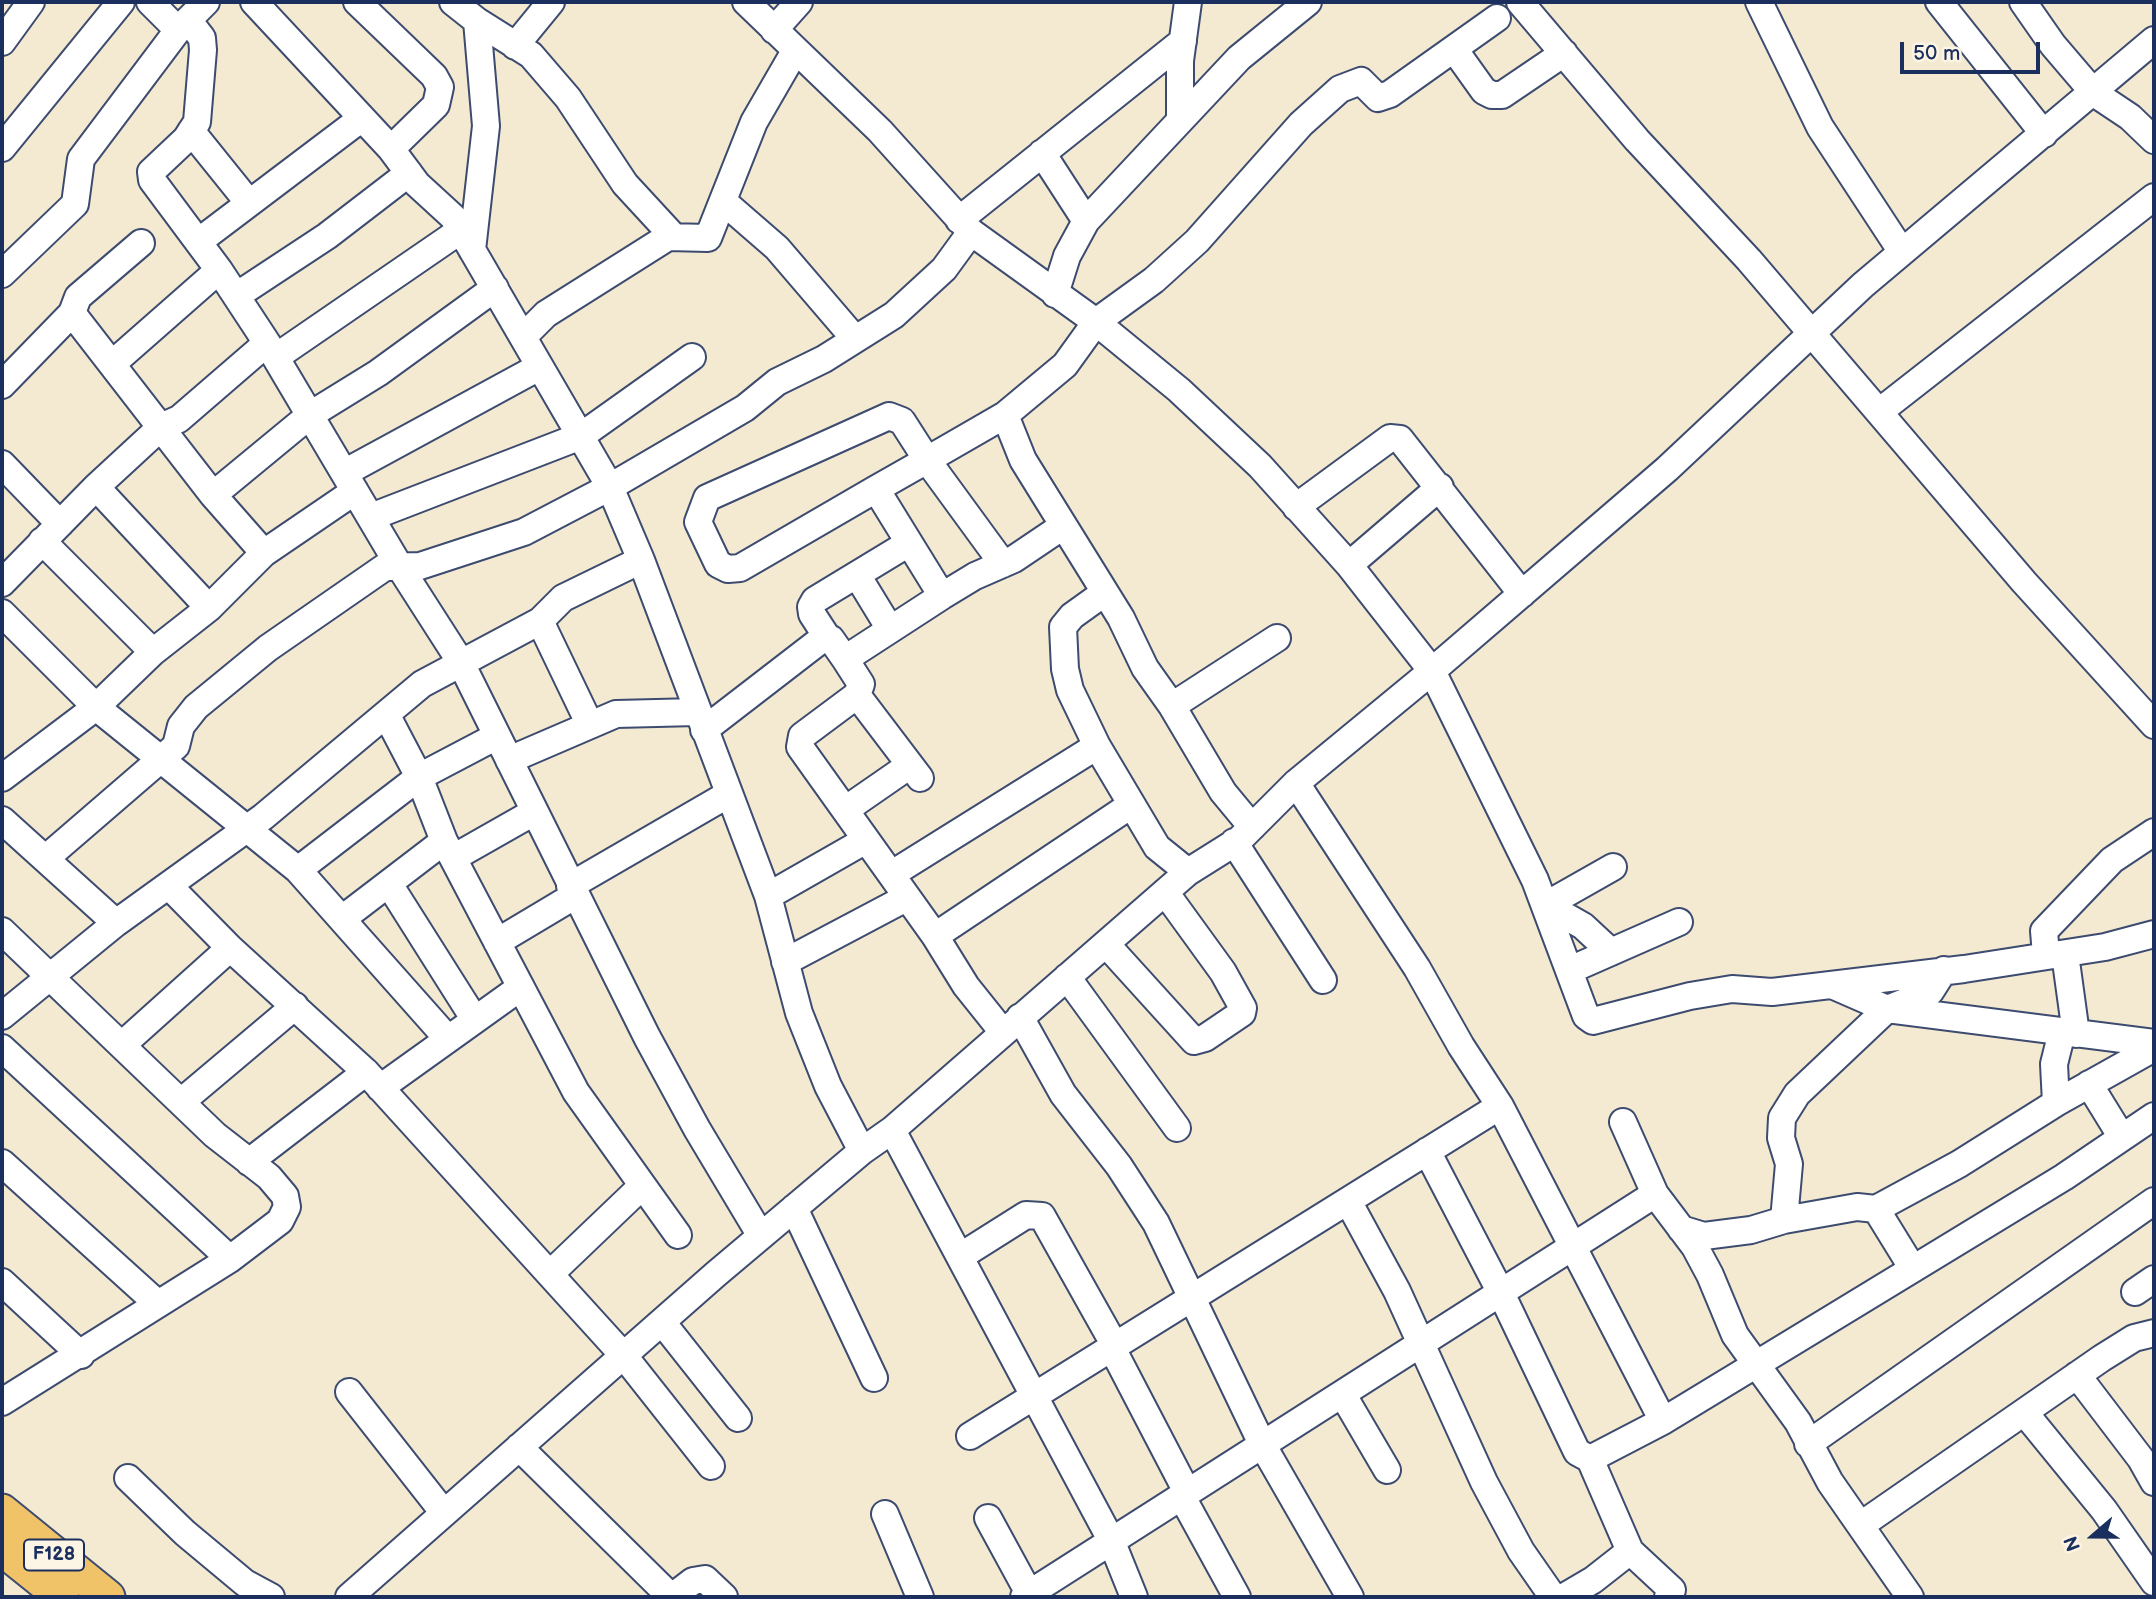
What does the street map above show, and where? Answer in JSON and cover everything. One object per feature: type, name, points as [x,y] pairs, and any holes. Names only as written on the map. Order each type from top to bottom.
[{"type":"main road","name":"F128","points":[[2,1511],[108,1597]]},
{"type":"main road","name":"F128","points":[[2,1549],[62,1597]]},
{"type":"street","points":[[2,42],[31,2]]},
{"type":"street","points":[[2,148],[121,2]]},
{"type":"street","points":[[150,2],[190,17],[202,38],[203,50],[197,121],[191,131],[151,172],[152,180],[219,270],[271,350],[401,569],[460,661],[572,891],[697,1129],[761,1236]]},
{"type":"street","points":[[254,2],[391,149],[408,173],[453,217],[610,487],[768,896],[799,1013],[828,1086],[862,1151]]},
{"type":"street","points":[[357,2],[434,76],[440,87],[436,105],[391,149]]},
{"type":"street","points":[[516,46],[551,2]]},
{"type":"street","points":[[746,2],[880,131],[965,226],[1096,322],[1179,390],[1260,467],[1349,565],[1433,671],[1546,905],[1586,1016],[1593,1021],[1690,996],[1732,989],[1772,992],[1832,985],[2055,954],[2154,934]]},
{"type":"street","points":[[774,30],[799,2]]},
{"type":"street","points":[[1180,121],[1183,41],[1188,2]]},
{"type":"street","points":[[1055,293],[1067,256],[1086,220],[1239,58],[1308,2]]},
{"type":"street","points":[[1520,2],[1637,141],[1749,260],[2024,582],[2144,696],[2154,725]]},
{"type":"street","points":[[1759,2],[1820,127],[1902,252]]},
{"type":"street","points":[[1939,2],[2044,134]]},
{"type":"street","points":[[2023,2],[2053,45],[2094,93],[2130,117],[2154,140]]},
{"type":"street","points":[[463,8],[531,55],[568,98],[625,184],[673,236]]},
{"type":"street","points":[[463,8],[486,126],[466,240]]},
{"type":"street","points":[[2,274],[75,204],[81,159],[190,17]]},
{"type":"street","points":[[1003,564],[928,460],[902,421],[889,416],[707,498],[698,522],[718,564],[728,569],[740,568],[928,460],[1005,415],[1065,365],[1096,322],[1154,280],[1197,241],[1301,124],[1340,89],[1362,81],[1378,98],[1390,94],[1497,18]]},
{"type":"street","points":[[349,1597],[761,1236],[862,1151],[892,1130],[1188,872],[1243,835],[1296,783],[1433,671],[1667,469],[1810,334],[1902,252],[2154,40]]},
{"type":"street","points":[[45,859],[176,746],[181,726],[196,706],[268,648],[385,567],[401,569],[524,531],[610,487],[745,408],[777,382],[894,316],[944,269],[965,226],[1042,153],[1183,41]]},
{"type":"street","points":[[1454,48],[1484,91],[1492,96],[1502,95],[1564,53]]},
{"type":"street","points":[[524,336],[546,314],[673,236],[706,240],[754,122],[796,51]]},
{"type":"street","points":[[198,242],[362,118]]},
{"type":"street","points":[[191,131],[249,203]]},
{"type":"street","points":[[1042,153],[1086,220]]},
{"type":"street","points":[[236,296],[327,236],[408,173]]},
{"type":"street","points":[[1878,412],[2154,197]]},
{"type":"street","points":[[724,201],[778,248],[855,339]]},
{"type":"street","points":[[7,568],[51,533],[96,486],[161,427],[179,419],[271,350],[466,240]]},
{"type":"street","points":[[2,385],[72,313],[78,297],[141,243]]},
{"type":"street","points":[[112,364],[219,270]]},
{"type":"street","points":[[213,495],[310,415],[378,373],[495,288]]},
{"type":"street","points":[[72,313],[213,495],[264,553]]},
{"type":"street","points":[[371,517],[580,436],[692,357]]},
{"type":"street","points":[[2,778],[96,707],[153,652],[209,608],[264,553],[349,482],[539,367]]},
{"type":"street","points":[[1005,415],[1023,460],[1121,618],[1145,668],[1172,706],[1223,792],[1243,835],[1323,980]]},
{"type":"street","points":[[1296,507],[1390,438],[1400,439],[1409,446],[1522,594]]},
{"type":"street","points":[[2,464],[51,533],[153,652]]},
{"type":"street","points":[[96,486],[209,608]]},
{"type":"street","points":[[1349,565],[1440,487]]},
{"type":"street","points":[[876,489],[942,596]]},
{"type":"street","points":[[845,659],[942,596],[1003,564],[1063,526]]},
{"type":"street","points":[[909,543],[816,600],[811,607],[827,637],[861,684],[857,695],[799,741],[935,936],[966,986],[1011,1024],[1119,1166],[1156,1223],[1262,1444],[1350,1597]]},
{"type":"street","points":[[2,1016],[116,923],[248,829],[422,684],[460,661],[540,621],[563,598],[640,559]]},
{"type":"street","points":[[858,575],[890,629]]},
{"type":"street","points":[[1104,593],[1072,616],[1063,627],[1065,669],[1070,690],[1097,747],[1157,847],[1188,872]]},
{"type":"street","points":[[2,613],[96,707],[159,761],[298,870],[448,1039]]},
{"type":"street","points":[[540,621],[589,723]]},
{"type":"street","points":[[509,760],[589,723],[616,714],[701,721],[827,637]]},
{"type":"street","points":[[1172,706],[1277,638]]},
{"type":"street","points":[[845,810],[915,771],[857,695]]},
{"type":"street","points":[[386,714],[419,777],[449,849],[576,1092],[641,1187],[678,1235]]},
{"type":"street","points":[[298,870],[419,777],[497,736]]},
{"type":"street","points":[[892,874],[1097,747]]},
{"type":"street","points":[[1296,783],[1417,968],[1461,1046],[1500,1106],[1663,1421]]},
{"type":"street","points":[[497,942],[572,891],[727,795]]},
{"type":"street","points":[[935,936],[1131,805]]},
{"type":"street","points":[[342,919],[389,884],[449,849],[534,812]]},
{"type":"street","points":[[2,820],[116,923]]},
{"type":"street","points":[[2056,1102],[2054,1064],[2069,1033],[2055,954],[2044,931],[2112,860],[2154,832]]},
{"type":"street","points":[[768,896],[866,839]]},
{"type":"street","points":[[1546,905],[1613,867]]},
{"type":"street","points":[[389,884],[475,1020]]},
{"type":"street","points":[[170,887],[230,948],[373,1080],[624,1356],[710,1466]]},
{"type":"street","points":[[1106,944],[1194,1041],[1205,1038],[1242,1013],[1243,1008],[1223,972],[1165,892]]},
{"type":"street","points":[[785,962],[906,898]]},
{"type":"street","points":[[1546,905],[1583,926],[1611,952]]},
{"type":"street","points":[[1570,970],[1679,922]]},
{"type":"street","points":[[2,931],[181,1102],[269,1177],[285,1196],[286,1212],[266,1233],[230,1259],[81,1355],[2,1402]]},
{"type":"street","points":[[122,1045],[230,948]]},
{"type":"street","points":[[1784,1220],[1789,1164],[1781,1138],[1782,1118],[1797,1094],[1887,1009],[1930,992],[1944,970]]},
{"type":"street","points":[[1067,977],[1177,1128]]},
{"type":"street","points":[[1832,985],[1887,1009],[2154,1045]]},
{"type":"street","points":[[249,1162],[373,1080],[448,1039],[521,986]]},
{"type":"street","points":[[181,1102],[295,1006]]},
{"type":"street","points":[[1681,1230],[1704,1236],[1751,1230],[1784,1220],[1857,1207],[1876,1209],[1959,1164],[2056,1102],[2154,1045]]},
{"type":"street","points":[[2,1048],[230,1259]]},
{"type":"street","points":[[2089,1084],[2121,1136]]},
{"type":"street","points":[[970,1436],[1500,1106]]},
{"type":"street","points":[[1590,1459],[1663,1421],[1913,1269],[2064,1177],[2154,1116]]},
{"type":"street","points":[[1623,1122],[1656,1194],[1710,1275],[1735,1335],[1798,1422],[1829,1482],[1910,1597]]},
{"type":"street","points":[[892,1130],[1111,1540],[1134,1597]]},
{"type":"street","points":[[1427,1151],[1501,1293],[1577,1452],[1590,1459],[1630,1551],[1672,1590],[1668,1597]]},
{"type":"street","points":[[2,1163],[158,1304]]},
{"type":"street","points":[[550,1274],[641,1187]]},
{"type":"street","points":[[988,1518],[1028,1596],[1111,1540],[1656,1194]]},
{"type":"street","points":[[1348,1201],[1421,1343],[1484,1482],[1521,1551],[1553,1597]]},
{"type":"street","points":[[1808,1444],[2154,1202]]},
{"type":"street","points":[[794,1208],[874,1378]]},
{"type":"street","points":[[1876,1209],[1913,1269]]},
{"type":"street","points":[[961,1256],[1026,1215],[1042,1216],[1114,1347],[1237,1597]]},
{"type":"street","points":[[2,1282],[81,1355]]},
{"type":"street","points":[[662,1322],[738,1418]]},
{"type":"street","points":[[1861,1525],[2077,1375],[2134,1338],[2154,1333]]},
{"type":"street","points":[[2077,1375],[2141,1459],[2154,1482]]},
{"type":"street","points":[[349,1392],[444,1513]]},
{"type":"street","points":[[1343,1395],[1387,1470]]},
{"type":"street","points":[[2024,1412],[2104,1510],[2154,1582]]},
{"type":"street","points":[[519,1447],[672,1597],[692,1581],[705,1579],[724,1597]]},
{"type":"street","points":[[128,1478],[185,1533],[245,1583],[271,1597]]},
{"type":"street","points":[[885,1514],[920,1597]]},
{"type":"street","points":[[1564,1597],[1593,1580],[1630,1551]]}]
